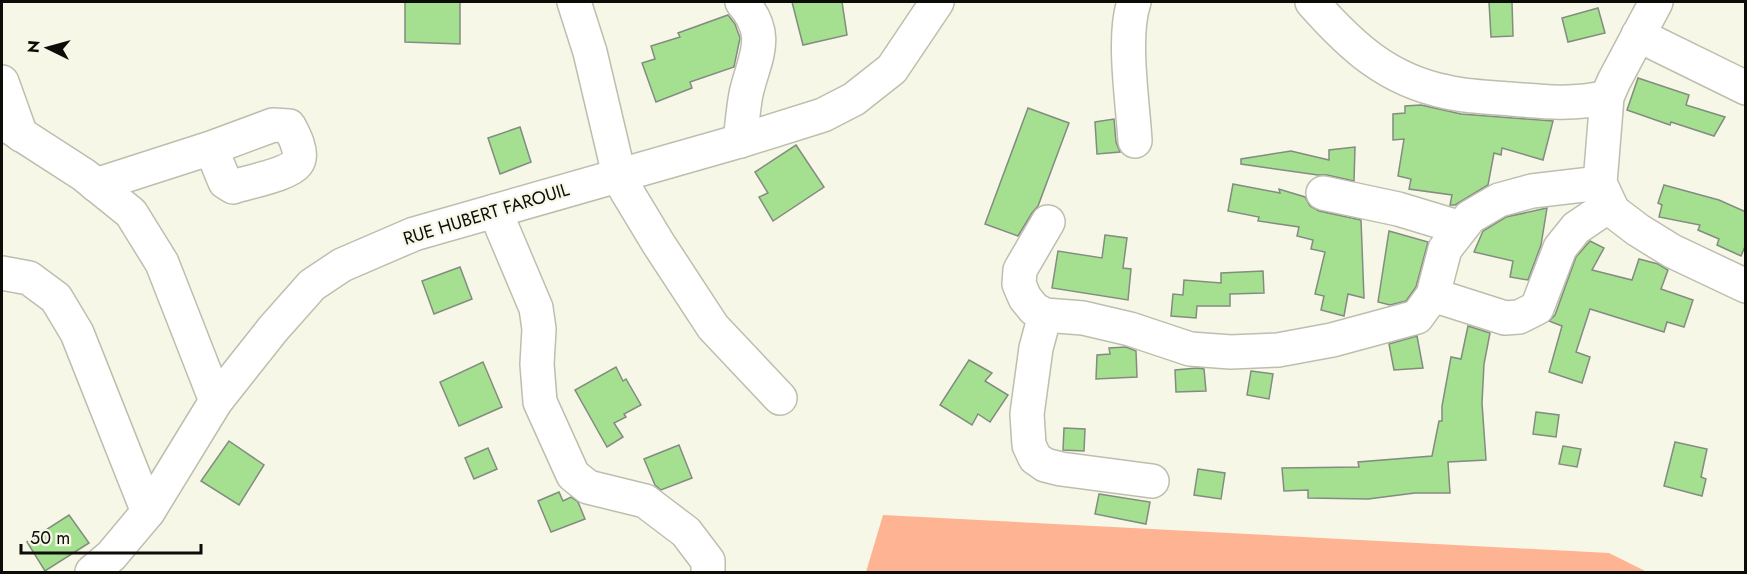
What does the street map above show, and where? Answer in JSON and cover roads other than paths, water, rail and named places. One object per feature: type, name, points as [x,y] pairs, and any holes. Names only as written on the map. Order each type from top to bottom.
[{"type":"street","points":[[574,2],[590,52],[619,175],[626,190],[713,327],[780,398]]},
{"type":"street","points":[[740,141],[743,107],[758,58],[759,38],[748,8],[742,2]]},
{"type":"street","name":"RUE HUBERT FAROUIL","points":[[92,573],[111,556],[148,512],[216,401],[273,329],[312,285],[342,265],[414,234],[823,115],[854,99],[892,69],[938,2]]},
{"type":"street","points":[[1134,2],[1131,11],[1129,49],[1135,141]]},
{"type":"street","points":[[1312,2],[1337,30],[1365,55],[1401,78],[1447,92],[1541,102],[1587,103],[1607,97]]},
{"type":"street","points":[[1656,2],[1607,97],[1605,194],[1613,211],[1638,230],[1672,251],[1746,286]]},
{"type":"street","points":[[1638,35],[1746,88]]},
{"type":"street","points":[[2,82],[11,128],[96,185],[131,213],[162,262],[216,401]]},
{"type":"street","points":[[96,185],[212,148]]},
{"type":"street","points":[[1048,222],[1020,270],[1019,284],[1024,298],[1034,309],[1045,315],[1083,318],[1130,329],[1190,349],[1231,352],[1278,350],[1332,340],[1417,317],[1433,295],[1445,249],[1470,217],[1499,200],[1532,191],[1605,194]]},
{"type":"street","points":[[1323,193],[1398,209],[1461,228]]},
{"type":"street","points":[[1433,295],[1505,318],[1519,317],[1537,308],[1560,248],[1605,194]]},
{"type":"street","points":[[495,211],[536,308],[539,329],[537,364],[540,402],[573,475],[588,487],[645,501],[686,532],[708,561],[708,573]]},
{"type":"street","points":[[2,273],[29,278],[56,298],[72,324],[95,376],[148,512]]},
{"type":"street","points":[[1045,315],[1036,348],[1027,414],[1029,445],[1035,458],[1045,465],[1061,469],[1152,481]]}]
